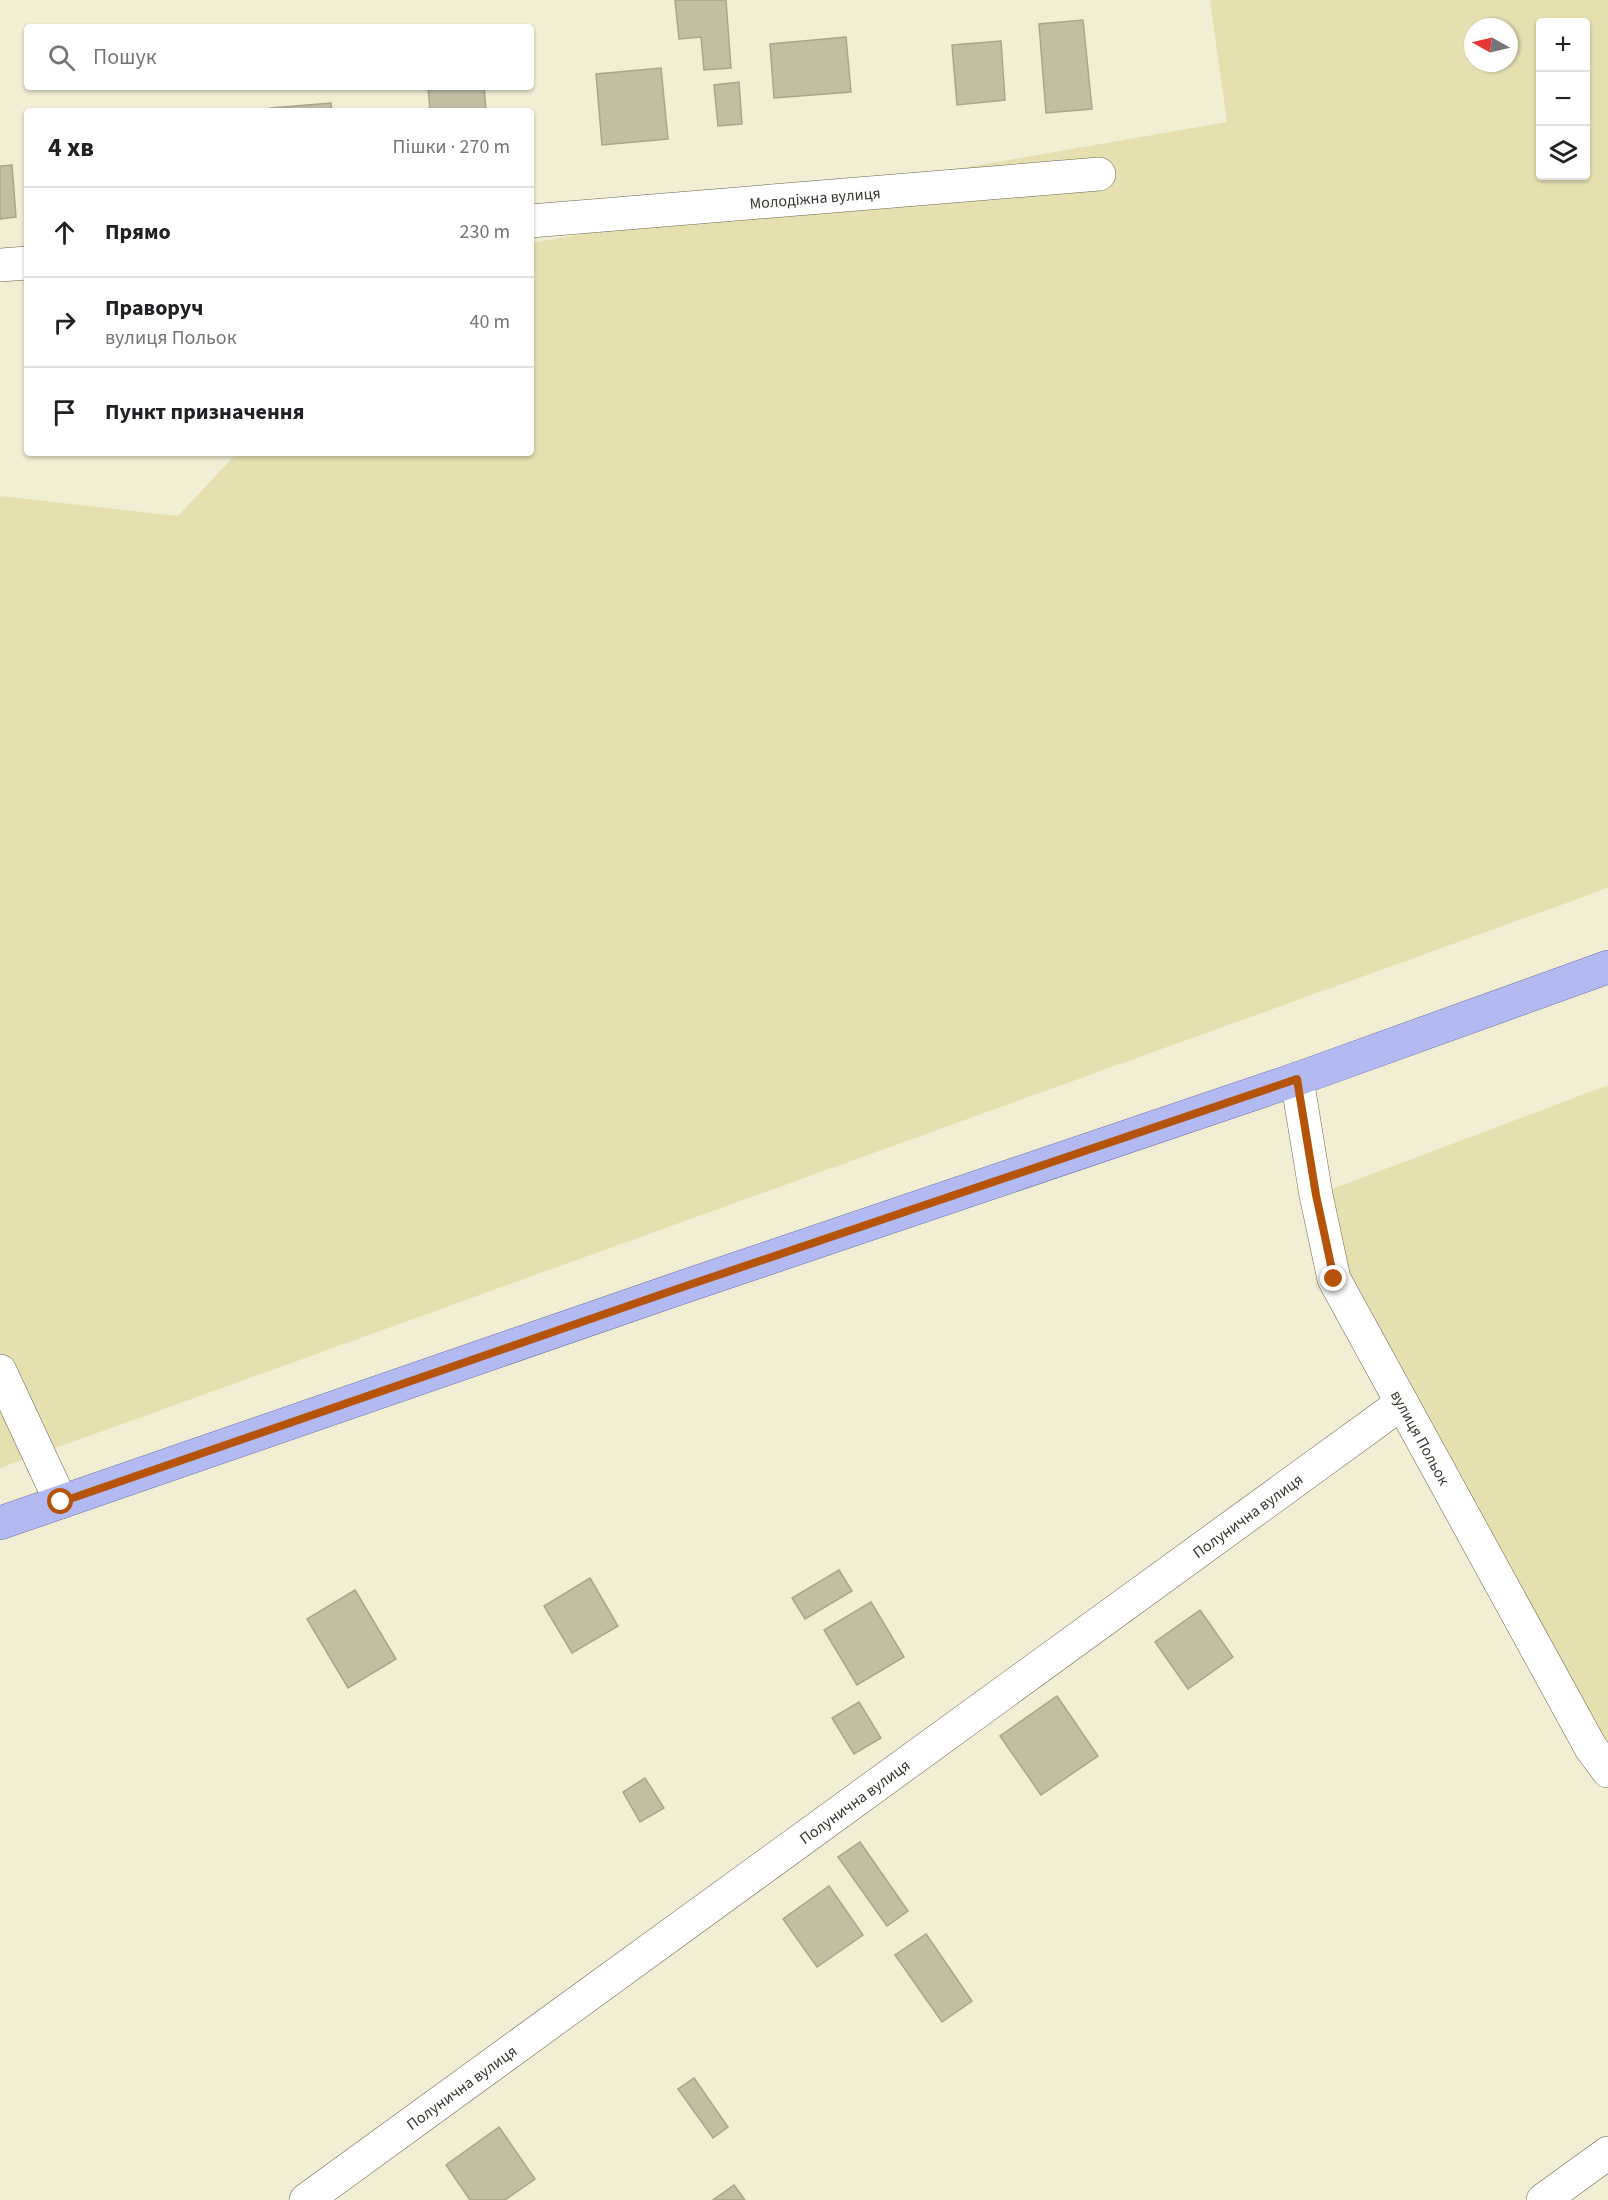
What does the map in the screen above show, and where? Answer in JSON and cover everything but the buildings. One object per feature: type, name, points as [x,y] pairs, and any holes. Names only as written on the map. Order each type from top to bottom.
[{"type":"main road","points":[[0,1523],[688,1285],[1297,1079],[1608,967]]},
{"type":"street","name":"Молодіжна вулиця","points":[[534,221],[1099,174]]},
{"type":"street","points":[[0,265],[24,263]]},
{"type":"street","name":"вулиця Польок","points":[[1297,1079],[1316,1195],[1334,1279],[1591,1748],[1608,1771]]},
{"type":"street","points":[[0,1371],[61,1502]]},
{"type":"street","name":"Полунична вулиця","points":[[306,2200],[1402,1403]]},
{"type":"street","points":[[1543,2200],[1608,2153]]},
{"type":"shaded area","points":[[1210,0],[1608,0],[1608,888],[0,1468],[0,496],[178,516],[234,456],[534,456],[534,242],[1227,122]]},
{"type":"shaded area","points":[[1608,1085],[1608,1771],[1402,1403],[1316,1195]]},
{"type":"route","points":[[61,1502],[677,1289],[1297,1079],[1316,1195],[1334,1279]]}]
